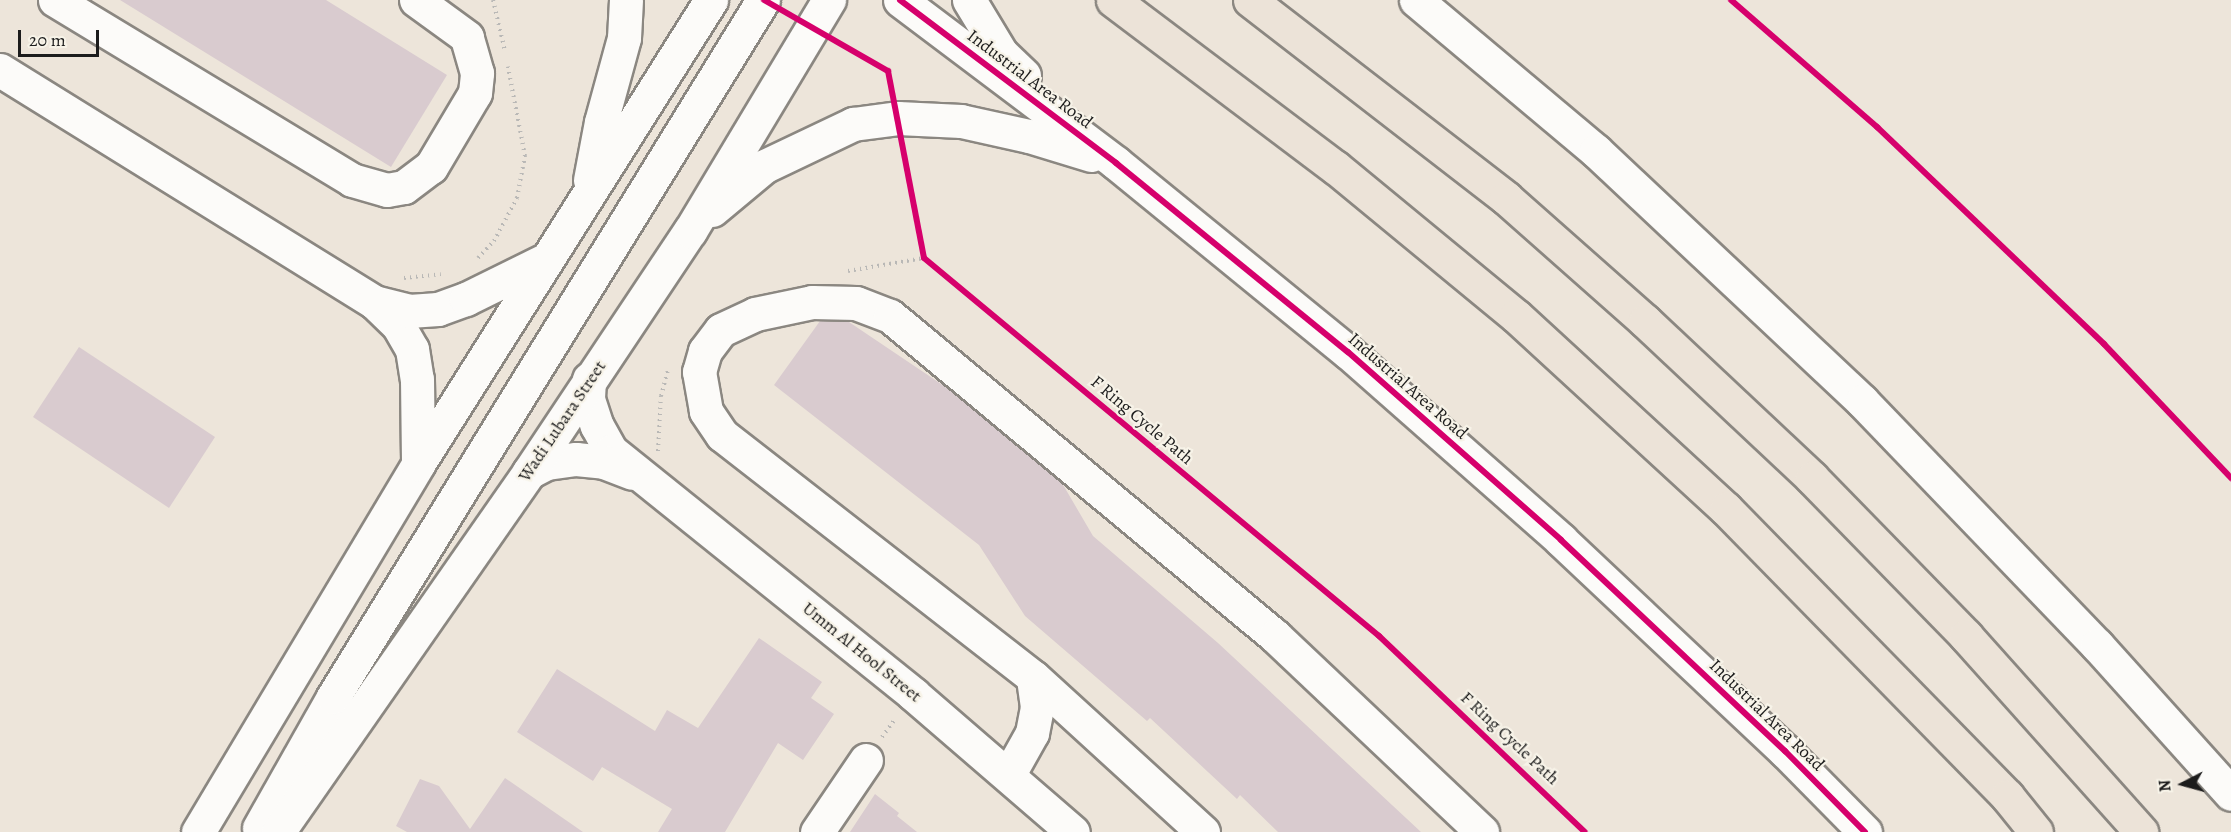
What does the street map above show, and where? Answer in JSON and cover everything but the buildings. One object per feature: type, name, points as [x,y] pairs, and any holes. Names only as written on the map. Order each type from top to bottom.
[{"type":"highway","points":[[1113,0],[1335,167],[1515,316],[1726,509],[2007,796],[2036,832]]},
{"type":"highway","points":[[1250,0],[1506,198],[1645,321],[1812,478],[1966,636],[2141,832]]},
{"type":"highway","points":[[2007,796],[2028,832]]},
{"type":"street","points":[[55,0],[352,180],[387,190],[404,187],[431,167],[475,93],[477,73],[467,37],[416,0]]},
{"type":"street","points":[[587,196],[601,122],[624,38],[626,0]]},
{"type":"street","points":[[198,832],[418,464],[711,0]]},
{"type":"street","points":[[257,832],[333,697],[763,0]]},
{"type":"street","name":"Wadi Lubara Street","points":[[278,832],[529,472],[690,231],[829,0]]},
{"type":"street","name":"Industrial Area Road","points":[[900,0],[1116,163],[1348,352],[1561,540],[1785,751],[1865,832]]},
{"type":"street","points":[[969,0],[1001,53],[1116,163]]},
{"type":"street","points":[[1416,0],[1596,151],[1862,401],[2097,645],[2231,794]]},
{"type":"street","points":[[0,70],[374,302],[398,325],[412,349],[417,379],[418,464]]},
{"type":"street","points":[[690,231],[765,166],[853,124],[898,118],[961,121],[1029,136],[1116,163]]},
{"type":"street","points":[[374,302],[409,311],[438,309],[466,299],[545,260]]},
{"type":"street","points":[[1203,832],[1033,677],[722,435],[706,411],[699,372],[705,351],[721,330],[755,314],[812,302],[856,303],[890,316],[1275,636],[1482,832]]},
{"type":"street","name":"Umm Al Hool Street","points":[[589,379],[588,399],[597,426],[611,451],[913,694],[1009,774],[1073,832]]},
{"type":"street","name":"Umm Al Hool Street","points":[[529,472],[547,463],[576,459],[604,462],[645,478]]},
{"type":"street","points":[[1009,774],[1032,733],[1037,707],[1033,677]]},
{"type":"street","name":"Industrial Area Road","points":[[1785,751],[1840,832]]},
{"type":"street","points":[[817,832],[866,760]]},
{"type":"path","points":[[468,264],[495,241],[517,198],[525,156],[493,0]]},
{"type":"path","points":[[922,246],[924,258],[933,266]]},
{"type":"path","points":[[374,302],[392,283],[416,274],[448,272]]},
{"type":"path","points":[[866,760],[913,694]]},
{"type":"cycle path","name":"F Ring Cycle Path","points":[[764,0],[888,71],[924,258],[1379,636],[1585,832]]},
{"type":"cycle path","points":[[900,0],[1116,163],[1348,352],[1561,540],[1785,751],[1865,832]]},
{"type":"cycle path","points":[[1731,0],[1877,127],[2104,344],[2231,478]]}]
